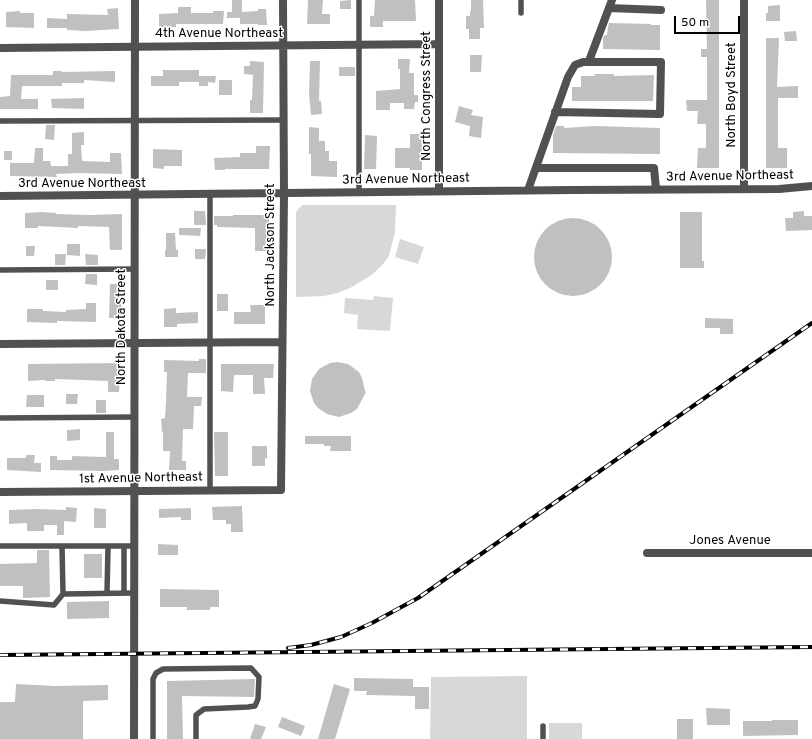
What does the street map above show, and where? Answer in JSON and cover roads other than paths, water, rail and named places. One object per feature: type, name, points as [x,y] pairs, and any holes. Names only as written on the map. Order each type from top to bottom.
[{"type":"street","name":"North Dakota Street","points":[[134,739],[136,0]]},
{"type":"street","name":"North Jackson Street","points":[[281,490],[284,193],[283,0]]},
{"type":"street","name":"North Congress Street","points":[[439,0],[439,191]]},
{"type":"street","name":"North Boyd Street","points":[[744,0],[744,189]]},
{"type":"street","points":[[589,61],[610,4],[661,10]]},
{"type":"street","name":"4th Avenue Northeast","points":[[0,48],[438,44]]},
{"type":"street","points":[[528,190],[555,112],[568,77],[575,65],[589,61],[661,62],[660,114],[555,112]]},
{"type":"street","points":[[536,168],[654,168],[656,189]]},
{"type":"street","name":"3rd Avenue Northeast","points":[[0,196],[528,190],[780,189],[812,186]]},
{"type":"street","points":[[0,344],[282,342]]},
{"type":"street","name":"1st Avenue Northeast","points":[[0,492],[281,490]]},
{"type":"street","name":"Jones Avenue","points":[[647,553],[812,553]]},
{"type":"lane","points":[[359,0],[359,192]]},
{"type":"lane","points":[[521,0],[521,13]]},
{"type":"lane","points":[[0,121],[284,120]]},
{"type":"lane","points":[[210,194],[210,490]]},
{"type":"lane","points":[[0,270],[135,269]]},
{"type":"lane","points":[[0,418],[134,417]]},
{"type":"lane","points":[[0,546],[134,546]]},
{"type":"lane","points":[[0,601],[54,604],[63,594],[62,546]]},
{"type":"lane","points":[[107,593],[108,546]]},
{"type":"lane","points":[[124,546],[124,593]]},
{"type":"lane","points":[[124,558],[134,558]]},
{"type":"lane","points":[[63,594],[134,593]]},
{"type":"lane","points":[[153,739],[153,679],[156,673],[163,669],[251,668],[259,677],[258,699],[255,706],[204,709],[196,715],[196,739]]},
{"type":"lane","points":[[543,726],[543,739]]},
{"type":"railway","points":[[288,648],[311,645],[341,637],[372,623],[418,598],[812,323]]},
{"type":"railway","points":[[0,655],[812,647]]}]
